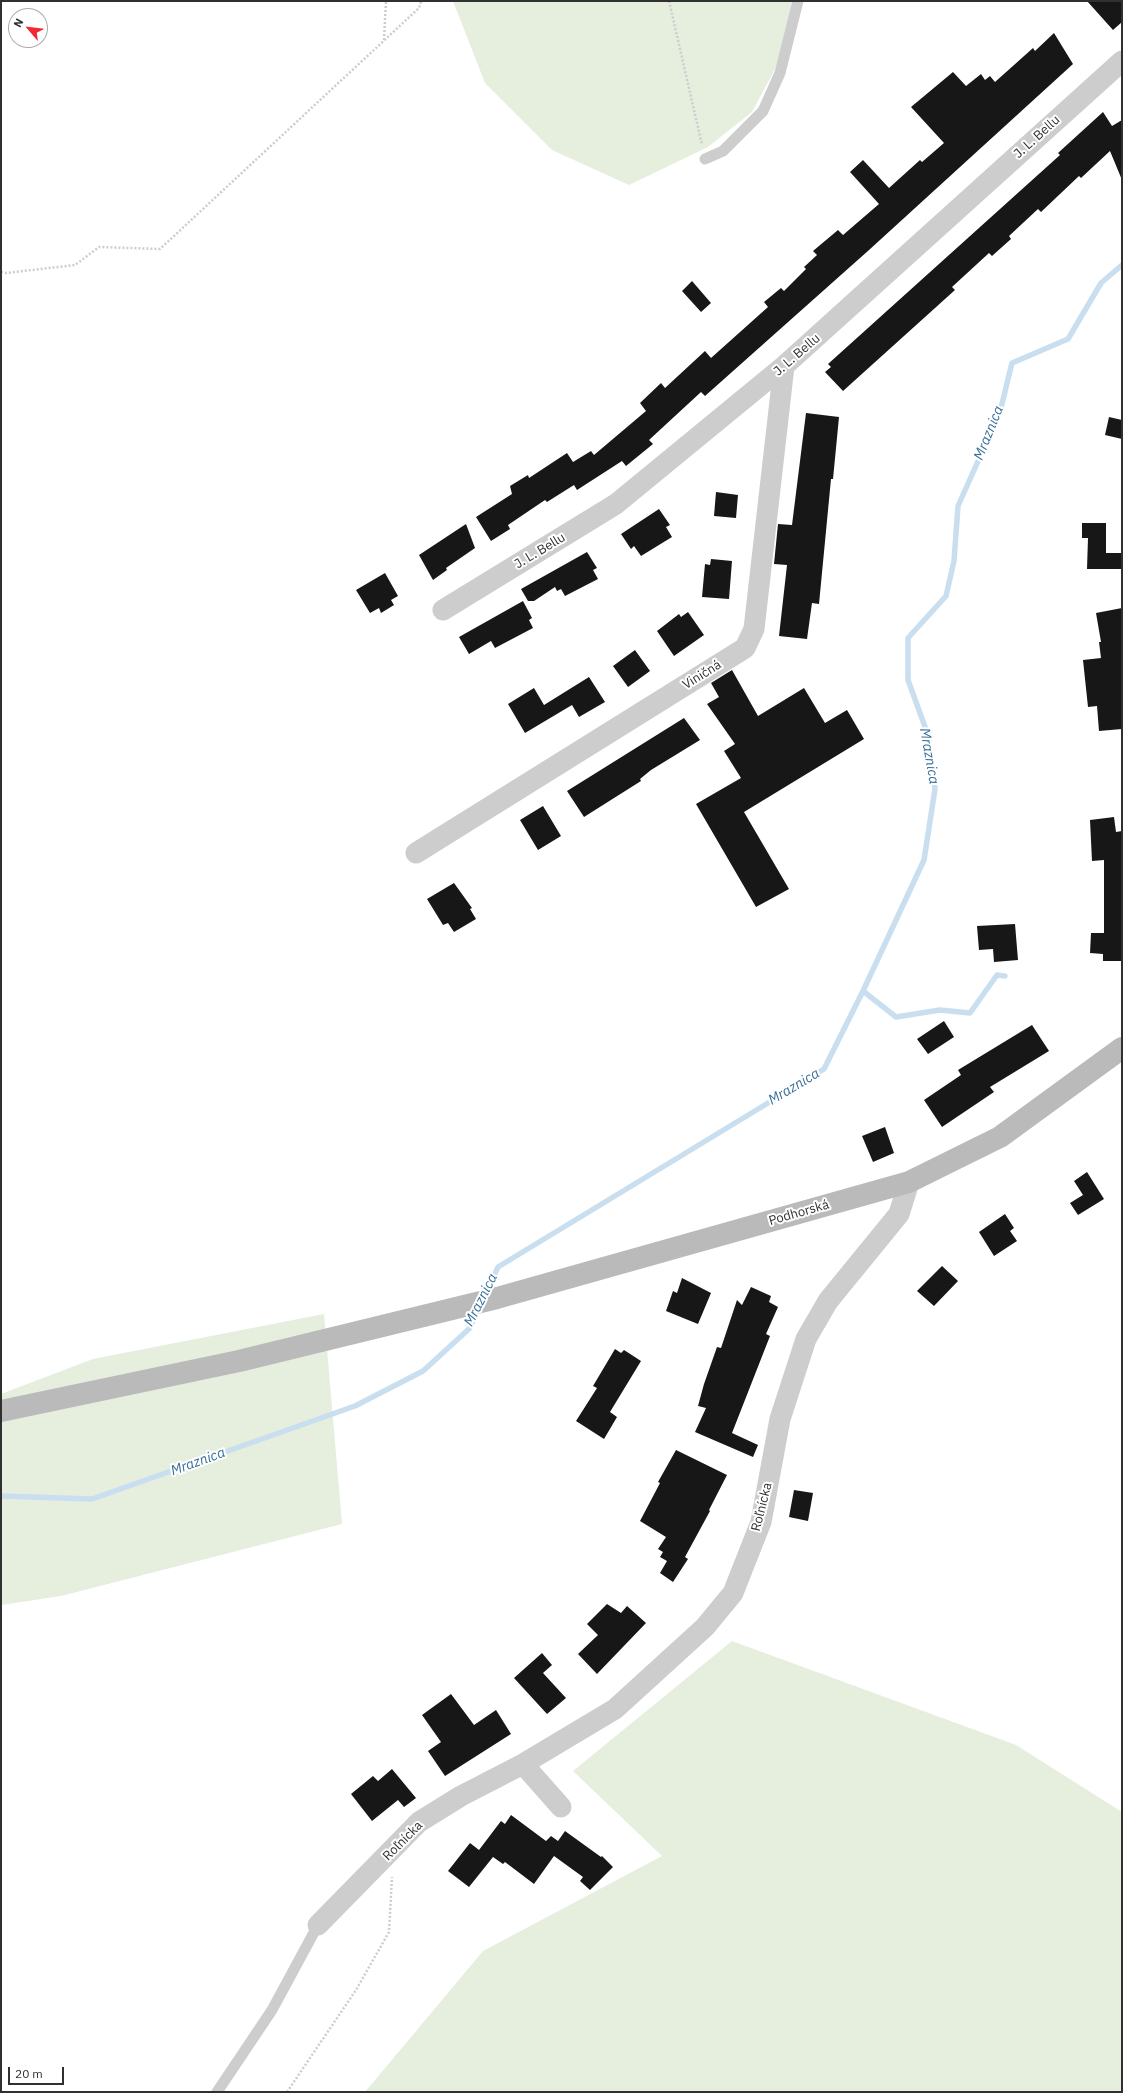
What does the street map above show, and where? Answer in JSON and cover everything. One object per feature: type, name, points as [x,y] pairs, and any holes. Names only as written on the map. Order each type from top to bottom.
[{"type":"street","name":"J. L. Bellu","points":[[443,610],[616,504],[784,366],[1122,61]]},
{"type":"street","name":"Viničná","points":[[416,853],[745,648],[754,629],[784,366]]},
{"type":"street","name":"Podhorská","points":[[1,1411],[239,1361],[470,1305],[909,1182],[1000,1137],[1122,1048]]},
{"type":"street","name":"Roľnícka","points":[[318,1925],[420,1822],[461,1796],[524,1764],[615,1709],[705,1627],[733,1593],[761,1522],[780,1419],[806,1339],[828,1301],[899,1214],[909,1182]]},
{"type":"street","points":[[524,1764],[561,1807]]},
{"type":"lane","points":[[705,159],[723,151],[763,112],[780,73],[798,1]]},
{"type":"lane","points":[[217,2092],[272,2010],[318,1925]]},
{"type":"path","points":[[384,40],[386,1]]},
{"type":"path","points":[[1,272],[6,273],[75,265],[99,247],[160,249],[420,8],[421,1]]},
{"type":"path","points":[[669,1],[705,159]]},
{"type":"path","points":[[287,2092],[356,1990],[389,1932],[394,1849]]},
{"type":"green space","points":[[453,1],[792,1],[789,21],[776,67],[752,112],[708,147],[629,185],[552,150],[485,83]]},
{"type":"green space","points":[[324,1314],[342,1524],[61,1596],[1,1605],[1,1394],[93,1359]]},
{"type":"green space","points":[[732,1641],[1016,1745],[1122,1812],[1122,2092],[365,2092],[483,1951],[662,1856],[573,1771]]},
{"type":"building","points":[[1087,1],[1122,1],[1122,22],[1113,30]]},
{"type":"building","points":[[1054,33],[1073,64],[869,250],[705,396],[701,392],[649,440],[653,444],[626,466],[622,461],[577,490],[574,485],[547,502],[545,500],[508,525],[510,529],[491,541],[476,517],[512,494],[510,486],[528,475],[529,478],[567,453],[573,462],[591,451],[594,455],[646,411],[640,403],[661,383],[665,388],[705,351],[711,358],[768,307],[764,302],[781,288],[784,291],[806,269],[804,267],[817,255],[813,251],[838,230],[843,235],[879,204],[850,172],[863,160],[889,188],[920,160],[922,162],[944,143],[911,107],[953,72],[966,86],[981,74],[985,80],[990,76],[995,82],[1033,48],[1035,51]]},
{"type":"building","points":[[1103,112],[1112,126],[1122,120],[1122,180],[1110,151],[1081,178],[1079,176],[1041,212],[1038,209],[1009,236],[1011,239],[992,256],[989,253],[952,287],[955,290],[843,391],[825,372],[831,367],[828,364],[1060,155],[1058,153]]},
{"type":"building","points":[[692,281],[711,303],[701,312],[682,291]]},
{"type":"building","points":[[806,413],[839,417],[833,479],[831,479],[819,604],[812,603],[807,639],[779,636],[787,565],[774,564],[778,524],[792,525]]},
{"type":"building","points":[[1109,417],[1122,420],[1122,439],[1105,435]]},
{"type":"building","points":[[716,492],[738,495],[736,518],[714,516]]},
{"type":"building","points":[[659,509],[670,525],[666,527],[672,537],[641,556],[634,546],[631,549],[621,534]]},
{"type":"building","points":[[1082,523],[1106,523],[1106,553],[1122,553],[1122,569],[1087,569],[1088,538],[1082,538]]},
{"type":"building","points":[[466,524],[475,548],[446,568],[447,570],[433,580],[419,555]]},
{"type":"building","points":[[587,552],[597,568],[593,570],[598,579],[565,596],[561,589],[557,591],[555,587],[534,601],[528,601],[521,589]]},
{"type":"building","points":[[711,559],[732,561],[729,599],[702,597],[705,564],[710,565]]},
{"type":"building","points":[[385,573],[398,596],[391,600],[394,605],[381,613],[379,608],[370,613],[356,590]]},
{"type":"building","points":[[523,601],[532,618],[529,620],[533,628],[495,648],[491,641],[469,654],[459,637]]},
{"type":"building","points":[[1122,608],[1122,729],[1099,731],[1097,706],[1088,707],[1083,660],[1101,658],[1099,642],[1101,642],[1096,613]]},
{"type":"building","points":[[688,612],[704,635],[674,656],[657,631],[679,614],[681,617]]},
{"type":"building","points":[[635,650],[650,671],[628,687],[613,666]]},
{"type":"building","points":[[732,670],[758,716],[804,688],[825,723],[847,710],[864,739],[744,812],[789,889],[756,907],[696,804],[741,778],[724,751],[735,744],[707,704],[719,697],[711,683]]},
{"type":"building","points":[[589,677],[605,702],[579,717],[572,705],[525,733],[508,704],[534,688],[544,705]]},
{"type":"building","points":[[684,718],[700,740],[651,770],[640,779],[641,781],[584,817],[567,791]]},
{"type":"building","points":[[543,806],[561,836],[538,850],[520,820]]},
{"type":"building","points":[[1114,817],[1116,832],[1122,831],[1122,961],[1103,961],[1103,954],[1090,953],[1091,933],[1104,933],[1104,860],[1092,861],[1090,820]]},
{"type":"building","points":[[454,883],[472,908],[470,909],[476,919],[454,932],[448,923],[443,925],[427,899]]},
{"type":"building","points":[[1015,924],[1018,960],[994,962],[993,949],[979,950],[977,926]]},
{"type":"building","points":[[944,1021],[954,1037],[928,1054],[917,1039]]},
{"type":"building","points":[[1032,1025],[1049,1051],[990,1087],[994,1092],[942,1127],[924,1100],[961,1075],[958,1070]]},
{"type":"building","points":[[885,1127],[894,1153],[873,1162],[862,1136]]},
{"type":"building","points":[[1087,1172],[1104,1199],[1078,1215],[1070,1203],[1083,1195],[1074,1181]]},
{"type":"building","points":[[1005,1214],[1014,1228],[1010,1231],[1017,1241],[994,1256],[979,1232]]},
{"type":"building","points":[[942,1266],[958,1281],[934,1306],[917,1291]]},
{"type":"building","points":[[682,1278],[711,1293],[698,1324],[666,1311],[673,1291],[677,1293]]},
{"type":"building","points":[[751,1287],[771,1296],[769,1302],[778,1307],[766,1334],[770,1336],[732,1433],[758,1445],[753,1457],[695,1432],[706,1408],[698,1406],[717,1347],[721,1348],[737,1300],[742,1305]]},
{"type":"building","points":[[615,1349],[621,1353],[624,1350],[641,1361],[610,1412],[617,1417],[604,1439],[576,1421],[597,1388],[593,1386]]},
{"type":"building","points":[[676,1450],[727,1475],[709,1510],[710,1511],[685,1557],[688,1559],[673,1582],[660,1573],[667,1561],[660,1557],[663,1552],[658,1549],[666,1537],[640,1521],[660,1483],[658,1482]]},
{"type":"building","points":[[794,1490],[813,1493],[808,1521],[789,1517]]},
{"type":"building","points":[[607,1604],[621,1613],[627,1606],[646,1623],[597,1674],[578,1654],[598,1635],[587,1624]]},
{"type":"building","points":[[542,1653],[552,1665],[543,1673],[566,1698],[547,1714],[514,1678]]},
{"type":"building","points":[[451,1694],[474,1725],[496,1710],[511,1734],[445,1776],[428,1751],[441,1742],[422,1715]]},
{"type":"building","points":[[392,1769],[416,1798],[404,1807],[398,1800],[372,1821],[351,1794],[373,1776],[378,1781]]},
{"type":"building","points":[[511,1815],[546,1841],[551,1836],[558,1841],[565,1831],[601,1857],[602,1856],[613,1867],[590,1890],[580,1881],[583,1877],[554,1856],[534,1884],[505,1862],[503,1864],[493,1857],[469,1887],[448,1871],[470,1843],[479,1850],[501,1821],[505,1824]]},
{"type":"waterway","name":"Mraznica","points":[[485,1296],[498,1267],[824,1069],[863,991],[924,860],[935,789],[928,735],[908,680],[908,638],[946,596],[954,561],[958,506],[1000,412],[1012,363],[1068,339],[1101,283],[1122,265]]},
{"type":"waterway","points":[[863,991],[896,1017],[940,1010],[970,1013],[997,975],[1005,976]]},
{"type":"waterway","name":"Mraznica","points":[[1,1496],[92,1499],[355,1406],[423,1371],[470,1328],[478,1309]]}]
